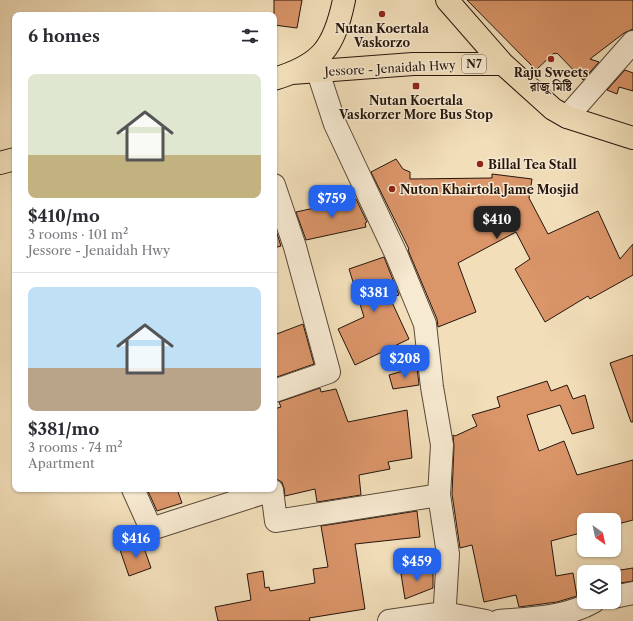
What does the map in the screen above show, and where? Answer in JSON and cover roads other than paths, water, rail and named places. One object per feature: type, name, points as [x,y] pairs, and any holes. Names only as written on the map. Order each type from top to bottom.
[{"type":"highway","name":"N7","points":[[283,76],[304,69],[325,50],[337,27],[344,0]]},
{"type":"highway","name":"N7","points":[[447,0],[503,64],[553,108],[567,117],[633,138]]},
{"type":"highway","name":"Jessore - Jenaidah Hwy","points":[[283,76],[413,64],[503,64]]},
{"type":"highway","points":[[0,163],[12,160]]},
{"type":"street","points":[[567,117],[633,42]]},
{"type":"street","points":[[318,72],[335,124],[398,256],[425,324],[432,387],[442,445],[439,495],[448,554],[444,617]]},
{"type":"street","points":[[277,194],[295,247],[329,372],[277,390]]},
{"type":"street","points":[[134,492],[151,529],[266,492]]},
{"type":"street","points":[[272,492],[276,521],[439,495]]},
{"type":"street","points":[[621,596],[633,593]]},
{"type":"street","points":[[499,621],[553,615],[581,609]]},
{"type":"street","points":[[390,621],[444,617],[486,621]]},
{"type":"place","name":"Nutan Koertala Vaskorzo","points":[[382,14]]},
{"type":"place","name":"Raju Sweets রাজু মিষ্টি","points":[[551,59]]},
{"type":"place","name":"Nutan Koertala Vaskorzer More Bus Stop","points":[[416,86]]},
{"type":"place","name":"Billal Tea Stall","points":[[480,164]]},
{"type":"place","name":"Nuton Khairtola Jame Mosjid","points":[[392,189]]}]
